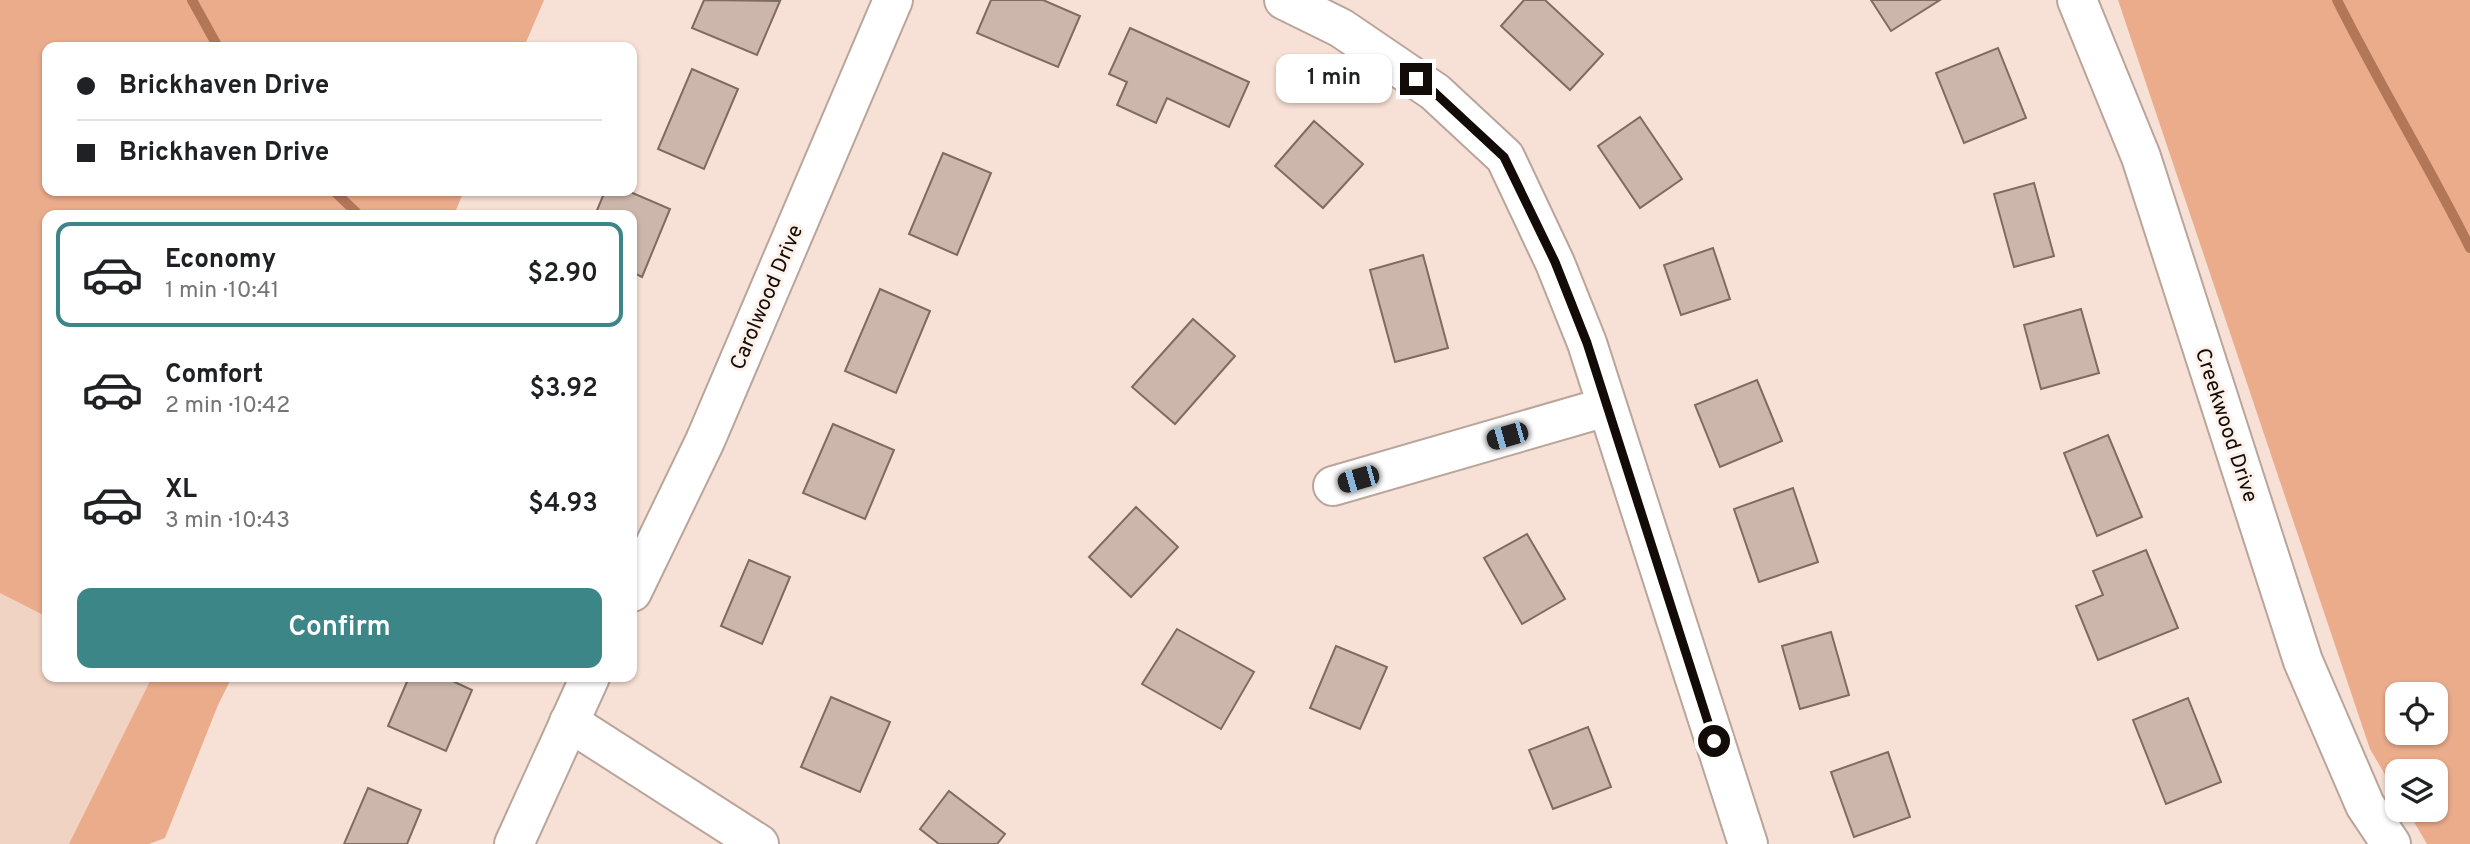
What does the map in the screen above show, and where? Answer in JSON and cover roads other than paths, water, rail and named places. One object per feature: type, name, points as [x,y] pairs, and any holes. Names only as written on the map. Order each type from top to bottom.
[{"type":"street","name":"Carolwood Drive","points":[[637,582],[705,441],[893,0]]},
{"type":"street","points":[[1284,0],[1340,28],[1434,92],[1504,157],[1555,262],[1587,343],[1748,844]]},
{"type":"street","name":"Creekwood Drive","points":[[2077,0],[2141,157],[2303,662],[2365,805],[2391,844]]},
{"type":"street","points":[[1333,486],[1606,407]]},
{"type":"street","points":[[514,844],[588,682]]},
{"type":"street","points":[[569,722],[759,844]]},
{"type":"waterway","points":[[192,0],[215,42]]},
{"type":"waterway","points":[[2337,0],[2470,248]]},
{"type":"waterway","points":[[339,196],[354,210]]}]
